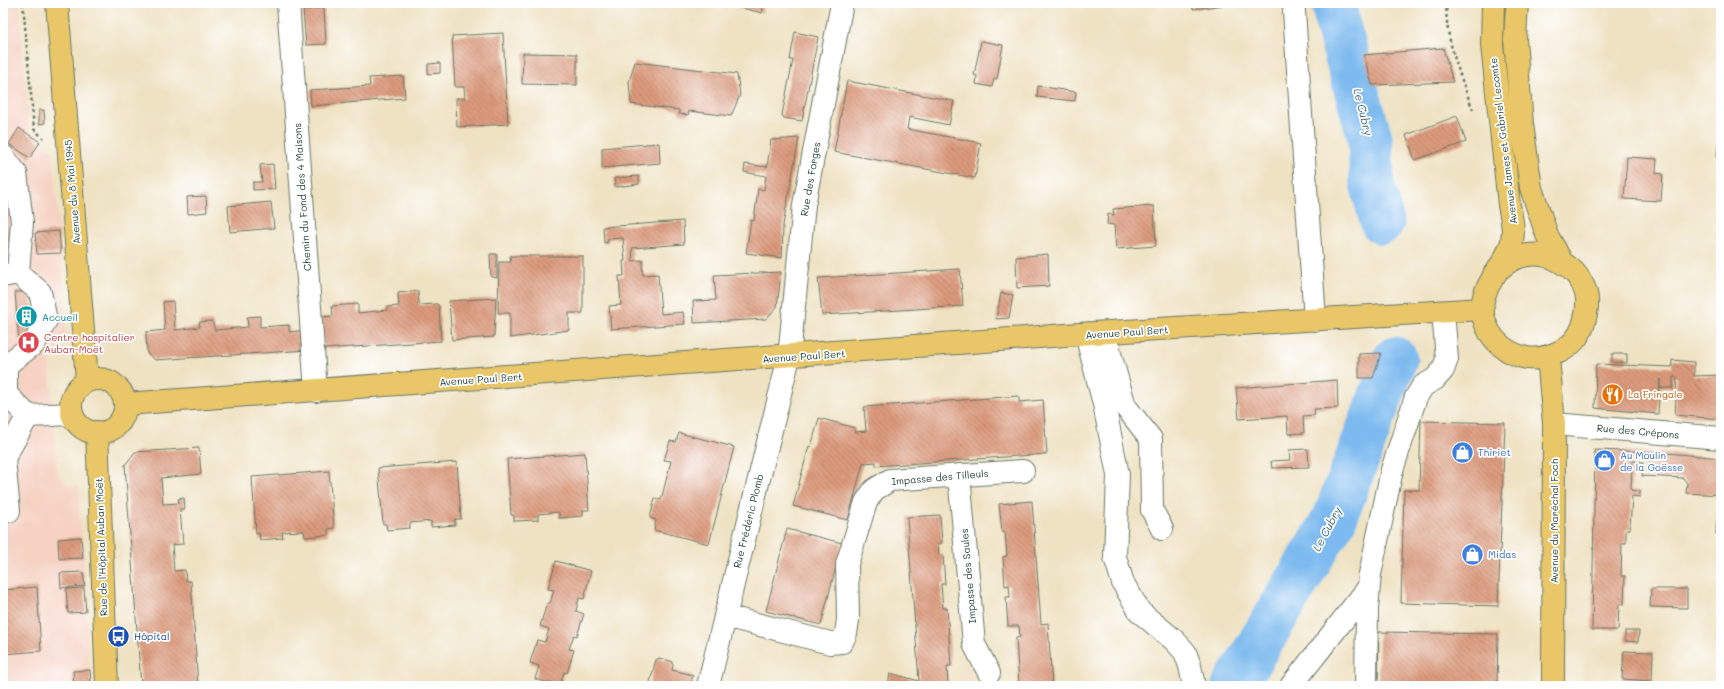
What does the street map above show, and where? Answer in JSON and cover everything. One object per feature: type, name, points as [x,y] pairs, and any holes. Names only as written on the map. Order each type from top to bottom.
[{"type":"main road","name":"Avenue du 8 Mai 1945","points":[[57,3],[87,380]]},
{"type":"main road","name":"Avenue James et Gabriel Lecomte","points":[[1493,3],[1493,52],[1508,198],[1514,231],[1510,250],[1494,274]]},
{"type":"main road","name":"Avenue James et Gabriel Lecomte","points":[[1517,3],[1514,40],[1522,124],[1531,188],[1547,235],[1562,262]]},
{"type":"main road","points":[[1534,254],[1549,256],[1562,262],[1578,276],[1586,294],[1587,314],[1580,333],[1566,348],[1548,357],[1533,359],[1518,356],[1504,349],[1493,338],[1489,331],[1483,309],[1485,291],[1494,274],[1505,264],[1519,257],[1534,254]]},
{"type":"main road","name":"Avenue Paul Bert","points":[[125,404],[789,357],[1043,337],[1483,309]]},
{"type":"main road","name":"Avenue du Maréchal Foch","points":[[1548,357],[1554,424],[1553,686]]},
{"type":"main road","points":[[98,378],[109,381],[117,386],[123,395],[125,404],[122,418],[116,426],[106,431],[97,432],[86,430],[78,424],[72,414],[70,405],[79,386],[87,380],[98,378]]},
{"type":"main road","name":"Rue de l'Hôpital Auban Moët","points":[[97,432],[107,686]]},
{"type":"street","name":"Chemin du Fond des 4 Maisons","points":[[288,3],[316,391]]},
{"type":"street","name":"Rue des Forges","points":[[789,357],[804,205],[842,3]]},
{"type":"street","points":[[1294,11],[1315,320]]},
{"type":"street","points":[[3,156],[16,173],[22,222],[11,274],[40,292],[46,320],[34,344],[4,364],[6,394],[28,416],[72,414]]},
{"type":"street","points":[[1366,686],[1370,574],[1392,470],[1416,397],[1423,386],[1435,379],[1442,370],[1447,359],[1443,312]]},
{"type":"street","points":[[1094,334],[1125,406],[1151,439],[1152,510],[1162,528]]},
{"type":"street","points":[[1094,334],[1104,404],[1118,475],[1115,557],[1123,583],[1140,612],[1174,640],[1185,652],[1190,666],[1194,686]]},
{"type":"street","name":"Rue Frédéric Plomb","points":[[708,686],[789,357]]},
{"type":"street","points":[[3,512],[9,511],[4,458],[28,416]]},
{"type":"street","name":"Rue des Crépons","points":[[1554,424],[1721,438]]},
{"type":"street","name":"Impasse des Tilleuls","points":[[725,616],[830,643],[842,642],[846,633],[848,620],[847,564],[866,502],[874,490],[890,480],[1023,471]]},
{"type":"street","name":"Impasse des Saules","points":[[959,475],[974,644],[989,673]]},
{"type":"street","points":[[1291,686],[1369,587]]},
{"type":"path","points":[[23,3],[34,129],[44,140],[68,144]]},
{"type":"path","points":[[1447,3],[1446,14],[1456,66],[1473,111]]},
{"type":"shaded area","name":"Centre hospitalier Auban-Moët","points":[[3,3],[19,3],[29,134],[53,151],[67,338],[59,340],[51,347],[49,357],[57,472],[61,479],[68,485],[78,486],[91,686],[3,686]]},
{"type":"building","points":[[722,3],[764,3],[762,13]]},
{"type":"building","points":[[1192,3],[1233,3],[1233,4],[1193,9]]},
{"type":"building","points":[[324,8],[326,44],[306,45],[303,10]]},
{"type":"building","points":[[795,32],[818,37],[802,121],[784,118],[782,115],[793,60],[790,60]]},
{"type":"building","points":[[503,33],[508,124],[457,127],[456,98],[465,98],[464,87],[455,87],[452,36]]},
{"type":"building","points":[[981,41],[1003,45],[997,79],[994,79],[992,87],[976,84],[977,76],[974,75]]},
{"type":"building","points":[[1443,48],[1453,82],[1372,85],[1364,55]]},
{"type":"building","points":[[523,53],[577,54],[577,85],[522,84]]},
{"type":"building","points":[[635,62],[737,74],[740,95],[731,116],[689,111],[688,115],[679,114],[679,110],[631,104],[629,82]]},
{"type":"building","points":[[440,63],[440,73],[428,74],[428,64]]},
{"type":"building","points":[[403,76],[405,98],[311,106],[310,90],[370,86],[369,78]]},
{"type":"building","points":[[847,81],[954,101],[949,125],[909,117],[907,129],[981,143],[975,178],[834,152]]},
{"type":"building","points":[[1038,86],[1076,92],[1075,101],[1037,97]]},
{"type":"building","points":[[39,110],[44,110],[45,123],[39,124]]},
{"type":"building","points":[[1457,116],[1466,142],[1415,160],[1406,135]]},
{"type":"building","points":[[19,128],[40,142],[30,158],[9,144]]},
{"type":"building","points":[[799,138],[783,225],[782,258],[746,253],[751,220],[754,221],[758,189],[764,190],[766,176],[744,172],[745,164],[767,167],[771,140]]},
{"type":"building","points":[[659,143],[660,163],[602,168],[602,148]]},
{"type":"building","points":[[1718,143],[1721,143],[1721,158],[1717,158]]},
{"type":"building","points":[[1627,157],[1657,159],[1656,173],[1663,174],[1661,201],[1624,199]]},
{"type":"building","points":[[273,164],[275,189],[253,190],[253,182],[262,182],[260,165]]},
{"type":"building","points":[[3,174],[7,174],[12,240],[3,240]]},
{"type":"building","points":[[639,176],[639,184],[615,187],[614,178]]},
{"type":"building","points":[[206,196],[207,212],[188,214],[187,197]]},
{"type":"building","points":[[271,202],[274,228],[230,232],[228,206]]},
{"type":"building","points":[[1154,206],[1156,246],[1116,249],[1114,225],[1107,224],[1108,214],[1114,215],[1113,209]]},
{"type":"building","points":[[683,221],[684,244],[632,248],[633,261],[642,260],[643,275],[658,274],[661,314],[683,312],[685,324],[611,329],[609,306],[621,305],[619,276],[624,276],[623,261],[625,261],[623,238],[608,239],[608,242],[604,243],[603,227]]},
{"type":"building","points":[[59,231],[61,253],[37,254],[35,233]]},
{"type":"building","points":[[490,254],[497,254],[497,278],[491,277]]},
{"type":"building","points":[[1048,254],[1049,286],[1017,288],[1016,257]]},
{"type":"building","points":[[510,256],[583,256],[583,313],[569,313],[569,330],[510,338],[510,313],[498,313],[499,262],[511,262]]},
{"type":"building","points":[[960,269],[963,306],[822,315],[818,278]]},
{"type":"building","points":[[781,272],[777,307],[766,319],[694,323],[693,301],[716,300],[714,275]]},
{"type":"building","points":[[418,291],[419,305],[437,304],[439,306],[441,341],[324,349],[321,317],[333,316],[332,306],[358,304],[358,313],[387,310],[387,307],[399,306],[398,293]]},
{"type":"building","name":"Accueil","points":[[15,292],[23,292],[28,296],[36,312],[34,329],[26,341],[19,342]]},
{"type":"building","points":[[1001,293],[1013,295],[1009,318],[996,319]]},
{"type":"building","points":[[496,298],[494,337],[452,340],[449,301]]},
{"type":"building","points":[[173,301],[175,330],[200,327],[199,322],[212,321],[215,330],[248,327],[247,317],[260,316],[260,327],[289,325],[289,332],[306,330],[308,350],[155,360],[147,353],[146,332],[165,330],[163,302]]},
{"type":"building","points":[[1381,353],[1373,378],[1359,378],[1359,354]]},
{"type":"building","points":[[1612,354],[1627,354],[1627,363],[1612,362]]},
{"type":"building","points":[[1672,360],[1694,362],[1694,376],[1721,375],[1721,419],[1675,415],[1677,377],[1673,377],[1673,388],[1660,388],[1660,379],[1658,414],[1595,408],[1596,364],[1672,367]]},
{"type":"building","points":[[1337,380],[1338,408],[1314,409],[1315,415],[1303,416],[1304,433],[1288,434],[1287,416],[1239,419],[1236,388]]},
{"type":"building","points":[[1019,396],[1019,402],[1043,400],[1047,454],[876,466],[876,462],[863,463],[848,520],[793,506],[809,446],[811,447],[819,418],[855,428],[855,432],[866,431],[864,407]]},
{"type":"building","points":[[1421,421],[1505,423],[1498,606],[1401,603],[1404,490],[1419,490]]},
{"type":"building","points":[[679,433],[734,447],[709,544],[654,530],[656,520],[650,518],[655,498],[661,500],[671,461],[664,460],[670,441],[676,442]]},
{"type":"building","points":[[199,448],[201,474],[161,478],[163,504],[179,503],[178,499],[184,498],[185,509],[180,509],[183,544],[172,545],[174,571],[185,570],[186,581],[191,581],[198,686],[141,686],[125,465],[135,452]]},
{"type":"building","points":[[1308,449],[1309,467],[1272,468],[1271,461],[1290,460],[1289,450]]},
{"type":"building","points":[[1595,450],[1656,452],[1721,458],[1721,495],[1686,493],[1687,483],[1683,478],[1642,476],[1643,462],[1632,461],[1631,490],[1640,491],[1640,497],[1632,496],[1630,529],[1626,529],[1626,543],[1622,543],[1621,576],[1625,576],[1624,604],[1619,604],[1618,630],[1592,630]]},
{"type":"building","points":[[585,453],[589,510],[583,510],[583,516],[559,518],[559,512],[538,514],[538,520],[514,521],[514,515],[511,515],[507,459]]},
{"type":"building","points":[[457,462],[461,519],[455,519],[455,525],[431,527],[431,521],[410,523],[410,528],[387,530],[386,524],[383,524],[378,468]]},
{"type":"building","points":[[329,471],[334,528],[328,529],[328,535],[305,537],[304,531],[282,532],[283,538],[260,540],[259,533],[256,534],[252,477]]},
{"type":"building","points":[[1720,499],[1721,534],[1716,534]]},
{"type":"building","points":[[1032,501],[1041,624],[1048,623],[1052,686],[1019,686],[1016,638],[1020,637],[1019,626],[1008,626],[1006,597],[1010,597],[1009,585],[1005,586],[1003,557],[1007,556],[1005,532],[1002,532],[999,504]]},
{"type":"building","points":[[940,515],[942,543],[938,544],[939,555],[943,555],[945,584],[941,584],[943,608],[947,608],[951,666],[947,666],[948,686],[888,686],[890,673],[919,681],[907,517]]},
{"type":"building","points":[[787,529],[842,543],[821,625],[766,611]]},
{"type":"building","points":[[81,537],[83,558],[59,559],[58,539]]},
{"type":"building","points":[[556,561],[591,571],[584,599],[579,598],[576,611],[584,614],[577,636],[574,635],[569,649],[574,650],[567,673],[564,672],[560,686],[535,679],[539,666],[530,663],[537,640],[545,642],[549,629],[540,626],[547,603],[550,603],[554,590],[548,589]]},
{"type":"building","points":[[83,572],[85,586],[61,588],[60,573]]},
{"type":"building","points":[[37,587],[41,651],[3,654],[3,590]]},
{"type":"building","points":[[84,588],[86,612],[68,613],[66,589]]},
{"type":"building","points":[[1651,589],[1687,589],[1687,608],[1650,607]]},
{"type":"building","points":[[1625,631],[1639,631],[1638,642],[1625,641]]},
{"type":"building","points":[[1379,632],[1498,634],[1497,686],[1378,686]]},
{"type":"building","points":[[1624,651],[1653,652],[1652,681],[1622,679]]},
{"type":"building","points":[[659,658],[671,661],[673,665],[672,670],[693,675],[690,686],[649,686],[656,660]]},
{"type":"building","points":[[90,670],[91,686],[74,686],[73,671]]},
{"type":"building","points":[[814,682],[830,685],[830,686],[813,686]]},
{"type":"waterway","name":"Le Cubry","points":[[1334,3],[1337,22],[1370,138],[1372,183],[1382,222]]},
{"type":"waterway","name":"Le Cubry","points":[[1234,686],[1334,520],[1395,359]]},
{"type":"place","name":"Accueil","points":[[27,317]]},
{"type":"place","name":"Centre hospitalier Auban-Moët","points":[[29,343]]},
{"type":"place","name":"La Fringale","points":[[1612,394]]},
{"type":"place","name":"Thiriet","points":[[1462,452]]},
{"type":"place","name":"Au Moulin de la Goësse","points":[[1604,461]]},
{"type":"place","name":"Midas","points":[[1472,554]]},
{"type":"place","name":"Hôpital","points":[[119,636]]}]
